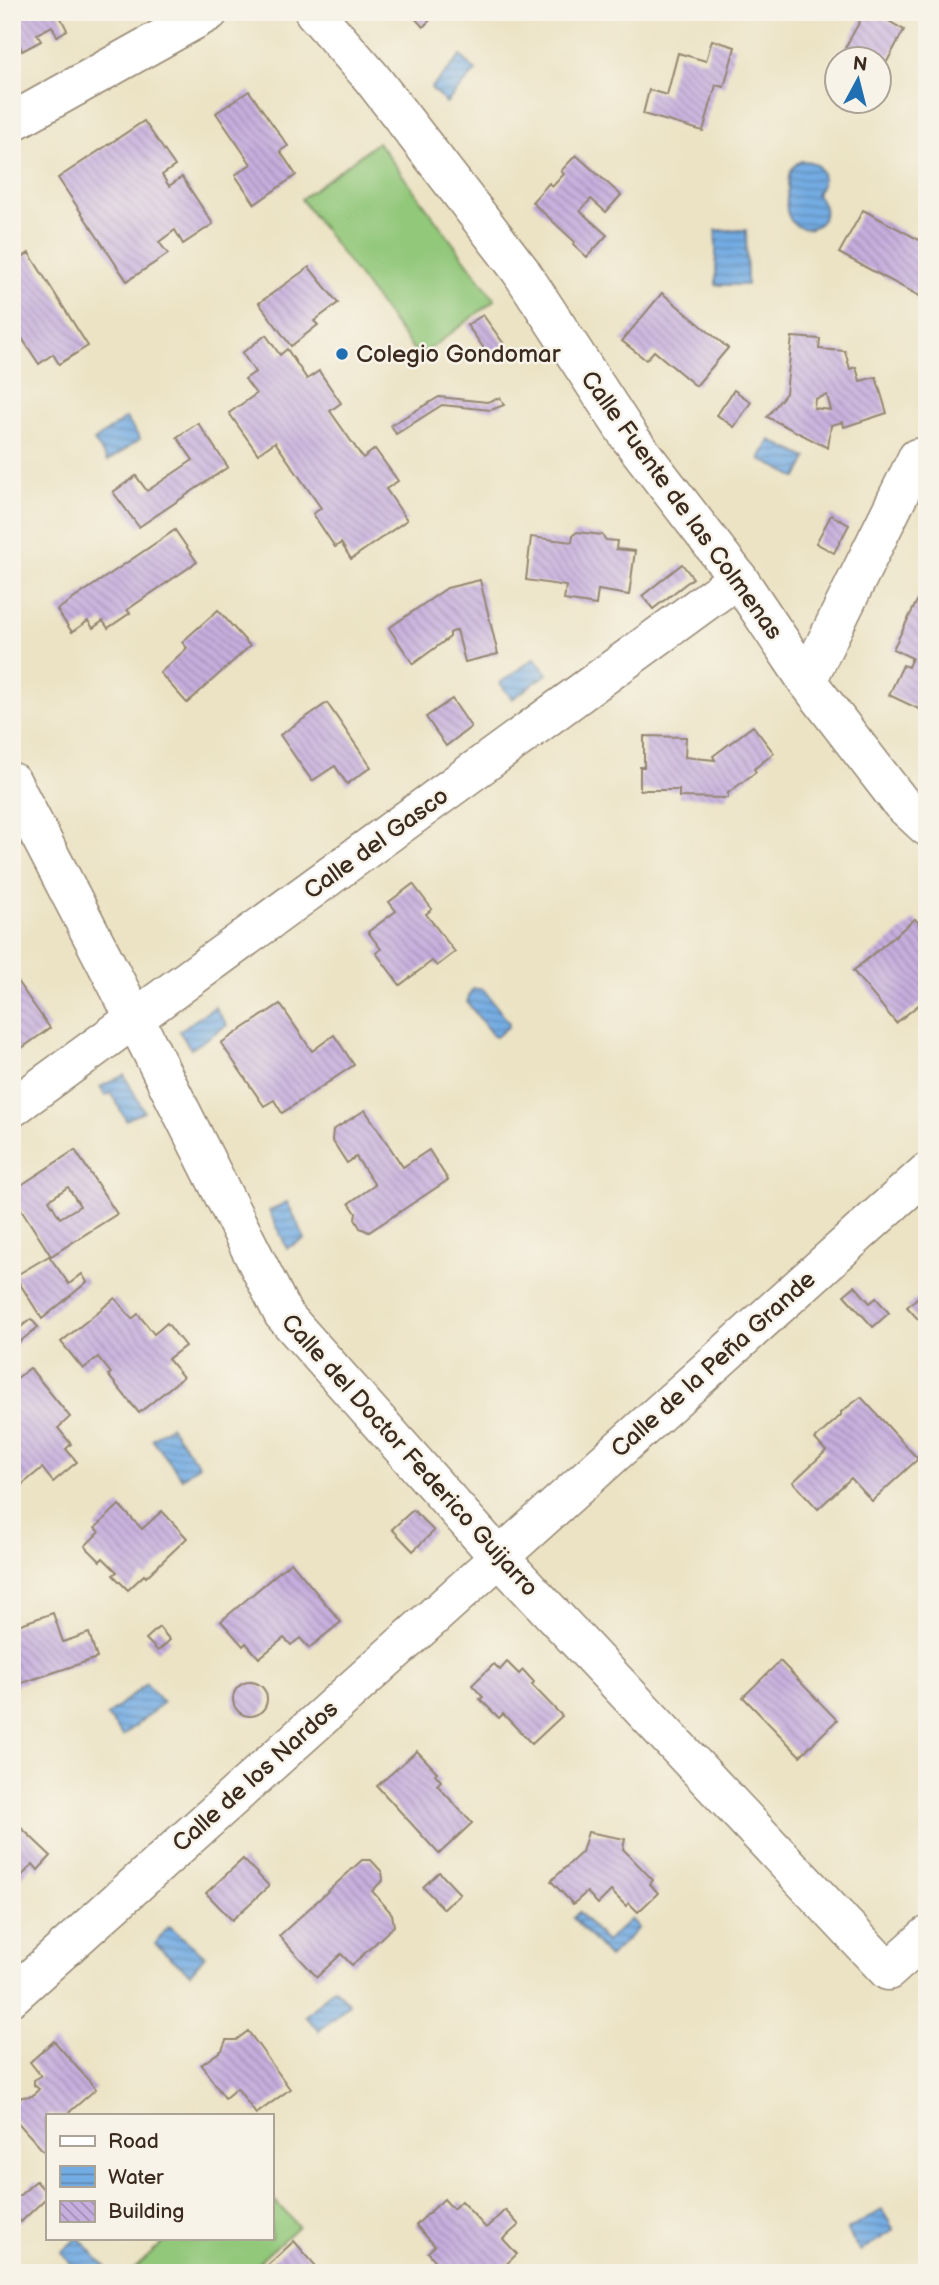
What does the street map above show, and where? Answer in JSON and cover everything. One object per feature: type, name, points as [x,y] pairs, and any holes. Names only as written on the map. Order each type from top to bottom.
[{"type":"street","points":[[12,122],[209,12]]},
{"type":"street","name":"Calle Fuente de las Colmenas","points":[[314,12],[371,77],[520,270],[630,438],[738,578],[807,681],[901,803],[927,827]]},
{"type":"street","points":[[807,681],[917,458]]},
{"type":"street","name":"Calle del Gasco","points":[[12,1108],[738,578]]},
{"type":"street","name":"Calle del Doctor Federico Guijarro","points":[[12,782],[135,1019],[282,1314],[498,1556],[888,1971],[927,1936]]},
{"type":"street","name":"Calle de la Peña Grande","points":[[498,1556],[927,1172]]},
{"type":"street","name":"Calle de los Nardos","points":[[12,1996],[498,1556]]},
{"type":"green space","points":[[378,142],[495,300],[419,357],[301,199]]},
{"type":"green space","points":[[273,2199],[298,2226],[247,2273],[130,2273],[166,2240],[273,2240]]},
{"type":"water","points":[[461,56],[476,71],[446,103],[431,88]]},
{"type":"water","points":[[801,161],[814,164],[823,177],[816,194],[823,205],[824,214],[815,227],[799,227],[787,211],[788,180],[794,166]]},
{"type":"water","points":[[716,230],[746,230],[747,285],[716,285]]},
{"type":"water","points":[[126,418],[140,439],[108,461],[94,441]]},
{"type":"water","points":[[770,440],[807,458],[797,478],[760,459]]},
{"type":"water","points":[[535,658],[547,674],[512,699],[500,683]]},
{"type":"water","points":[[474,989],[483,989],[509,1023],[496,1037],[467,1002]]},
{"type":"water","points":[[215,1007],[227,1025],[191,1049],[179,1031]]},
{"type":"water","points":[[124,1075],[144,1111],[126,1120],[111,1093],[105,1096],[100,1087]]},
{"type":"water","points":[[287,1202],[305,1239],[287,1248],[269,1211]]},
{"type":"water","points":[[170,1426],[199,1465],[182,1478],[152,1439]]},
{"type":"water","points":[[146,1684],[163,1703],[123,1736],[107,1716]]},
{"type":"water","points":[[579,1912],[606,1942],[631,1919],[639,1928],[609,1957],[573,1918]]},
{"type":"water","points":[[169,1926],[205,1956],[190,1974],[155,1944]]},
{"type":"water","points":[[334,1988],[349,2004],[319,2031],[305,2016]]},
{"type":"water","points":[[882,2210],[894,2230],[860,2251],[847,2230]]},
{"type":"water","points":[[75,2240],[81,2240],[110,2272],[79,2273],[61,2252]]},
{"type":"building","points":[[12,12],[58,12],[67,30],[57,36],[52,26],[37,34],[41,41],[22,51],[19,44],[12,48]]},
{"type":"building","points":[[417,12],[438,12],[423,27],[413,16]]},
{"type":"building","points":[[865,12],[873,12],[904,30],[894,49],[894,46],[846,46]]},
{"type":"building","points":[[712,40],[735,47],[724,87],[716,85],[703,131],[643,114],[649,90],[667,95],[678,53],[706,61]]},
{"type":"building","points":[[249,91],[288,146],[280,151],[296,175],[255,204],[235,175],[251,164],[216,113]]},
{"type":"building","points":[[144,121],[175,166],[162,175],[169,186],[182,177],[213,224],[183,244],[175,230],[159,242],[168,254],[127,281],[58,178]]},
{"type":"building","points":[[576,155],[621,195],[606,212],[591,199],[580,211],[607,235],[587,257],[573,244],[575,242],[532,202],[549,183],[552,187],[564,174],[561,171]]},
{"type":"building","points":[[863,210],[927,244],[927,300],[839,253]]},
{"type":"building","points":[[29,253],[88,346],[59,364],[53,354],[39,364],[12,323],[12,264]]},
{"type":"building","points":[[309,267],[338,303],[314,321],[318,325],[291,346],[259,303]]},
{"type":"building","points":[[662,293],[728,348],[696,386],[654,351],[646,360],[622,341]]},
{"type":"building","points":[[483,315],[504,344],[489,355],[467,325]]},
{"type":"building","points":[[266,335],[280,355],[287,349],[307,379],[319,371],[341,403],[330,411],[363,458],[375,449],[398,481],[386,489],[407,520],[351,559],[341,543],[335,547],[313,514],[321,508],[275,442],[258,454],[229,413],[256,394],[245,379],[255,372],[242,353]]},
{"type":"building","points":[[792,337],[820,339],[819,349],[845,351],[850,369],[856,367],[860,381],[876,377],[887,413],[844,427],[843,422],[831,425],[828,448],[767,417],[786,393]],"holes":[[[827,395],[831,410],[814,408],[815,399]]]},
{"type":"building","points":[[734,390],[751,402],[734,427],[717,415]]},
{"type":"building","points":[[439,397],[487,402],[500,398],[504,405],[491,410],[442,405],[396,434],[391,425]]},
{"type":"building","points":[[198,423],[228,467],[139,527],[113,492],[136,476],[147,491],[193,460],[177,437]]},
{"type":"building","points":[[831,515],[849,525],[834,553],[816,543]]},
{"type":"building","points":[[175,530],[197,562],[127,610],[130,613],[108,628],[103,621],[93,628],[88,621],[72,632],[57,610]]},
{"type":"building","points":[[577,532],[602,535],[606,540],[617,541],[616,549],[635,551],[629,595],[598,590],[596,605],[564,600],[566,586],[526,580],[531,537],[572,542],[573,535]]},
{"type":"building","points":[[682,564],[693,578],[653,609],[642,596]]},
{"type":"building","points":[[480,580],[498,654],[465,662],[457,630],[413,664],[389,628],[447,588]]},
{"type":"building","points":[[919,597],[927,601],[927,713],[889,695],[903,665],[908,667],[912,658],[893,649]]},
{"type":"building","points":[[218,610],[250,646],[187,703],[160,673],[187,648],[182,642]]},
{"type":"building","points":[[452,699],[471,727],[446,746],[426,717]]},
{"type":"building","points":[[327,703],[371,767],[347,784],[335,766],[312,781],[280,735]]},
{"type":"building","points":[[753,726],[774,753],[754,769],[756,772],[728,793],[728,798],[679,797],[679,790],[640,790],[640,767],[644,767],[644,736],[686,737],[685,757],[715,760],[713,756]]},
{"type":"building","points":[[413,884],[432,909],[426,914],[455,952],[437,966],[432,961],[400,985],[376,953],[381,949],[368,932],[396,911],[389,902]]},
{"type":"building","points":[[915,919],[927,933],[927,998],[896,1023],[853,971]]},
{"type":"building","points":[[12,974],[50,1028],[12,1055]]},
{"type":"building","points":[[280,1004],[312,1051],[334,1035],[354,1065],[282,1113],[274,1100],[264,1106],[221,1043]]},
{"type":"building","points":[[365,1110],[403,1167],[429,1150],[448,1180],[369,1232],[360,1228],[355,1219],[356,1213],[349,1203],[375,1185],[356,1157],[347,1163],[332,1140],[333,1130]]},
{"type":"building","points":[[75,1150],[117,1214],[51,1256],[12,1191]],"holes":[[[68,1187],[80,1206],[60,1218],[49,1200]]]},
{"type":"building","points":[[49,1256],[69,1284],[82,1274],[87,1282],[42,1319],[15,1276]]},
{"type":"building","points":[[855,1286],[870,1303],[876,1298],[889,1313],[873,1327],[844,1295]]},
{"type":"building","points":[[927,1289],[927,1329],[907,1307]]},
{"type":"building","points":[[115,1298],[132,1319],[138,1314],[154,1334],[167,1323],[185,1346],[168,1359],[183,1377],[139,1413],[108,1375],[111,1373],[98,1357],[83,1369],[61,1342]]},
{"type":"building","points":[[31,1319],[38,1327],[12,1348],[12,1334]]},
{"type":"building","points":[[30,1368],[70,1417],[58,1428],[71,1444],[66,1449],[77,1462],[53,1482],[42,1468],[19,1487],[12,1478],[12,1382]]},
{"type":"building","points":[[861,1397],[918,1459],[872,1501],[851,1478],[818,1509],[793,1482],[826,1451],[815,1439],[841,1412]]},
{"type":"building","points":[[119,1505],[142,1529],[162,1511],[187,1538],[146,1577],[144,1575],[128,1590],[113,1575],[117,1572],[103,1558],[100,1561],[85,1546],[99,1532],[95,1528]]},
{"type":"building","points":[[413,1510],[434,1531],[413,1551],[392,1529]]},
{"type":"building","points":[[291,1562],[341,1622],[309,1648],[300,1638],[291,1645],[284,1638],[259,1658],[246,1643],[243,1646],[221,1621]]},
{"type":"building","points":[[53,1613],[63,1642],[89,1633],[97,1658],[19,1684],[12,1690],[12,1627]]},
{"type":"building","points":[[159,1627],[170,1640],[158,1651],[146,1639]]},
{"type":"building","points":[[780,1661],[837,1720],[800,1756],[743,1697]]},
{"type":"building","points":[[507,1662],[519,1674],[523,1670],[534,1682],[532,1685],[562,1716],[532,1744],[503,1714],[499,1718],[480,1699],[483,1697],[472,1685],[494,1664],[500,1670]]},
{"type":"building","points":[[250,1682],[262,1687],[267,1699],[262,1711],[250,1716],[238,1711],[233,1699],[238,1687]]},
{"type":"building","points":[[417,1751],[437,1772],[435,1774],[441,1781],[437,1785],[472,1823],[439,1854],[377,1786]]},
{"type":"building","points":[[12,1819],[51,1856],[38,1870],[33,1864],[12,1886]]},
{"type":"building","points":[[588,1832],[625,1839],[623,1849],[653,1880],[650,1884],[658,1893],[638,1912],[629,1903],[626,1906],[611,1891],[598,1904],[587,1892],[573,1904],[551,1881],[582,1852]]},
{"type":"building","points":[[243,1859],[269,1886],[232,1920],[206,1893]]},
{"type":"building","points":[[362,1860],[371,1860],[382,1872],[383,1880],[372,1891],[392,1914],[394,1926],[352,1965],[341,1954],[317,1977],[279,1936]]},
{"type":"building","points":[[439,1872],[460,1894],[444,1909],[423,1887]]},
{"type":"building","points":[[248,2031],[290,2089],[256,2114],[237,2088],[225,2098],[201,2065],[222,2050],[226,2040],[236,2040]]},
{"type":"building","points":[[54,2041],[96,2089],[67,2114],[46,2114],[46,2154],[12,2116],[12,2106],[22,2097],[32,2096],[39,2089],[34,2085],[34,2080],[41,2076],[30,2062]]},
{"type":"building","points":[[36,2181],[46,2192],[46,2198],[21,2222],[12,2212],[12,2202]]},
{"type":"building","points":[[444,2199],[453,2209],[461,2201],[486,2228],[505,2210],[519,2225],[503,2239],[517,2254],[497,2273],[446,2273],[428,2252],[435,2246],[416,2225]]},
{"type":"building","points":[[294,2241],[322,2273],[259,2273],[280,2254]]},
{"type":"place","name":"Colegio Gondomar","points":[[342,354]]}]
